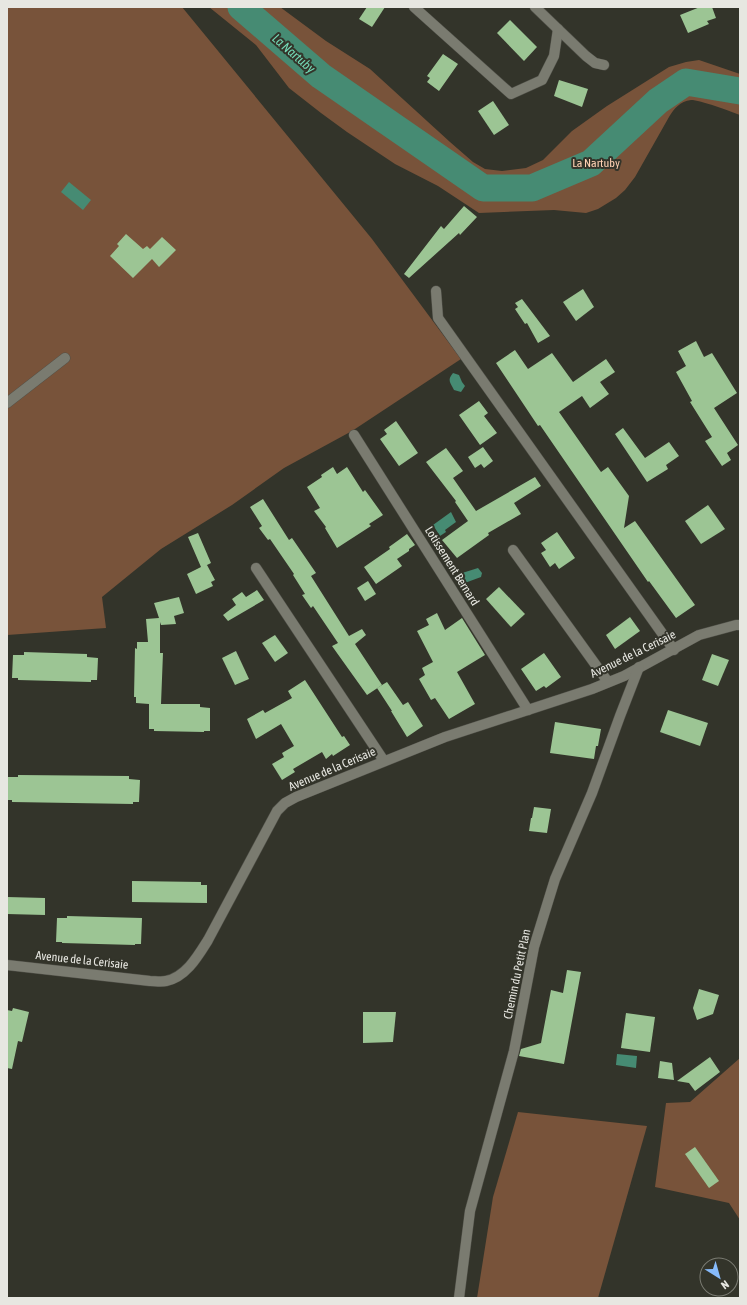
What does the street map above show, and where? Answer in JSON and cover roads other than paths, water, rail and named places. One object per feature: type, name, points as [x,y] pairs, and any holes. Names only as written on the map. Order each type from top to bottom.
[{"type":"street","points":[[414,7],[511,94],[542,80],[554,56],[558,29]]},
{"type":"street","points":[[535,7],[586,56],[595,63],[604,65]]},
{"type":"street","points":[[436,291],[438,318],[674,650]]},
{"type":"street","points":[[7,403],[65,358]]},
{"type":"street","name":"Lotissement Bernard","points":[[354,436],[528,710]]},
{"type":"street","points":[[513,550],[608,682]]},
{"type":"street","points":[[256,568],[384,761]]},
{"type":"street","name":"Avenue de la Cerisaie","points":[[7,965],[150,981],[165,981],[176,978],[195,960],[208,940],[277,811],[285,803],[296,797],[444,737],[608,682],[674,650],[699,635],[740,624]]},
{"type":"street","name":"Chemin du Petit Plan","points":[[459,1298],[470,1211],[494,1129],[514,1051],[534,947],[555,879],[592,793],[639,667]]},
{"type":"waterway","name":"La Nartuby","points":[[241,7],[321,76],[483,188],[532,188],[591,163],[658,101],[686,82],[740,91]]}]
